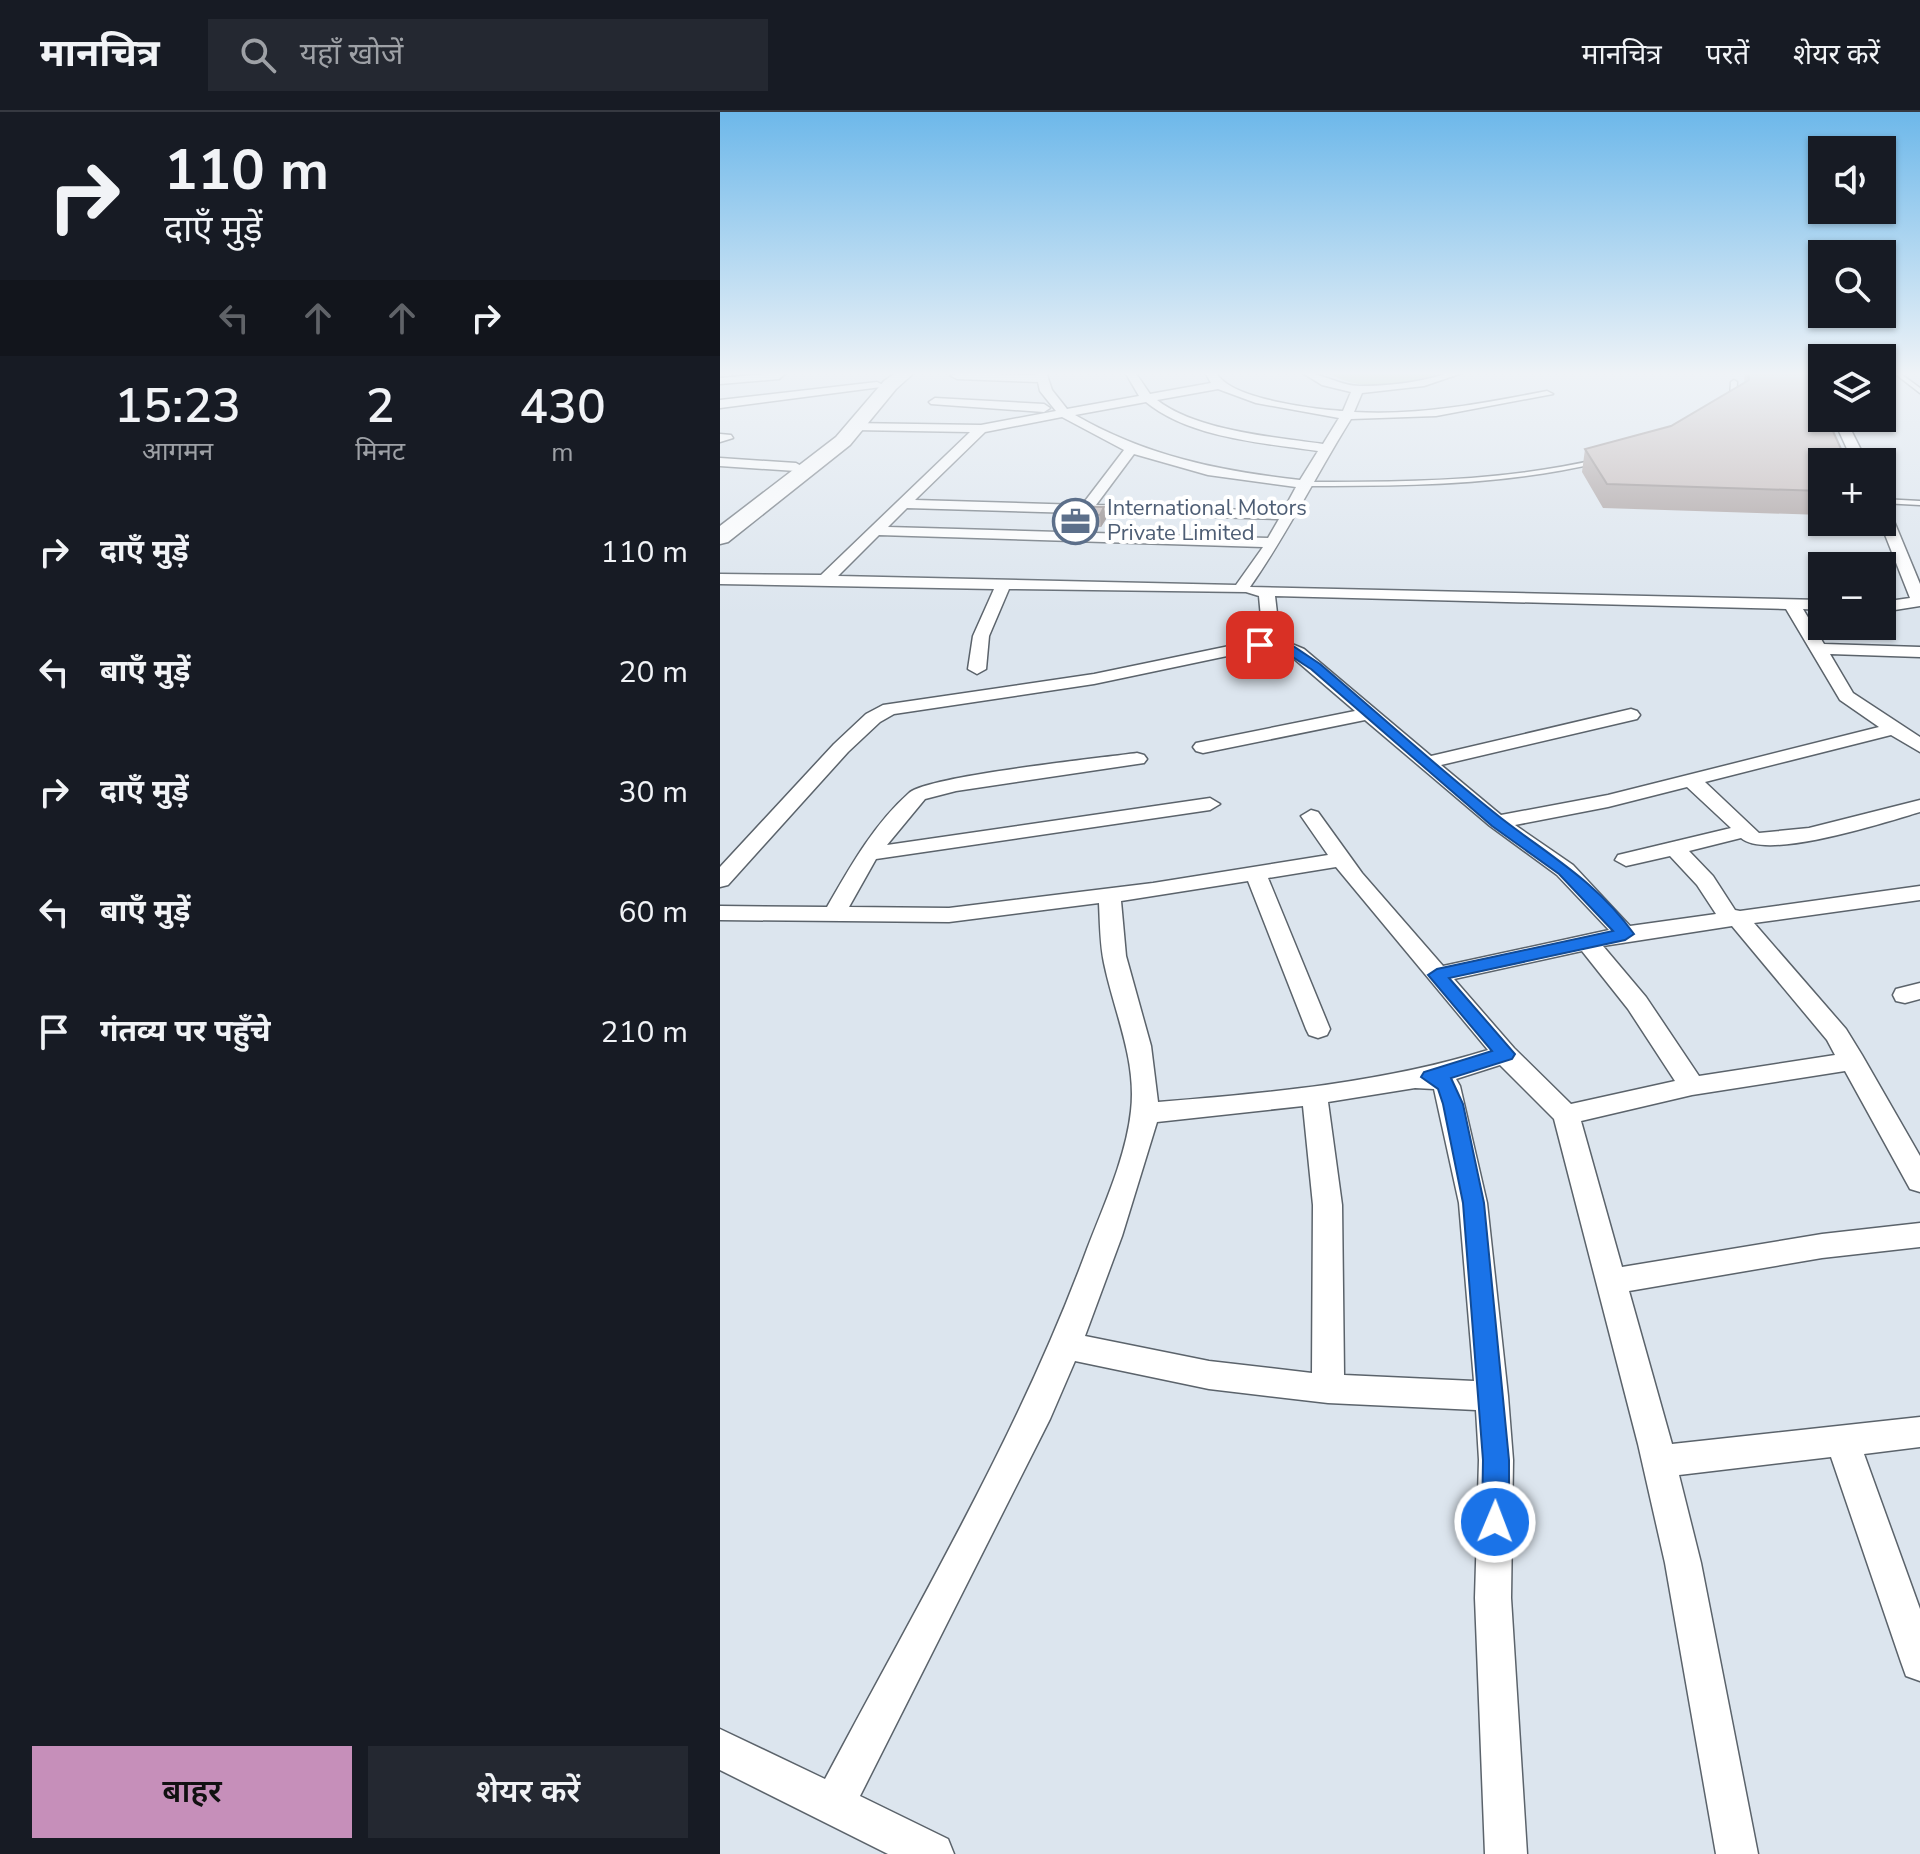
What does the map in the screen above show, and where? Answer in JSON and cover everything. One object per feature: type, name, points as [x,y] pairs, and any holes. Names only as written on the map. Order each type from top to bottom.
[{"type":"main road","points":[[720,524],[813,453]]},
{"type":"main road","points":[[720,537],[829,453]]},
{"type":"street","points":[[825,580],[956,453]]},
{"type":"street","points":[[1085,511],[1128,453]]},
{"type":"street","points":[[1138,453],[1209,473],[1304,484]]},
{"type":"street","points":[[1240,590],[1273,543],[1304,484],[1325,453]]},
{"type":"street","points":[[720,462],[796,467]]},
{"type":"street","points":[[904,504],[1288,515]]},
{"type":"street","points":[[876,531],[1273,543]]},
{"type":"street","points":[[1894,536],[1919,601],[1896,606]]},
{"type":"street","points":[[720,579],[1808,605]]},
{"type":"street","points":[[977,669],[981,636],[1003,585]]},
{"type":"street","points":[[1267,592],[1272,642]]},
{"type":"street","points":[[1792,605],[1846,696],[1920,746]]},
{"type":"street","points":[[720,880],[841,748],[873,718],[889,709],[1094,679],[1272,642],[1298,653],[1497,822],[1565,870],[1625,934]]},
{"type":"street","points":[[1818,649],[1920,652]]},
{"type":"street","points":[[1203,747],[1371,713]]},
{"type":"street","points":[[1429,762],[1631,715]]},
{"type":"street","points":[[1497,822],[1692,781],[1893,729]]},
{"type":"street","points":[[833,916],[868,854],[907,804],[931,790],[1137,759]]},
{"type":"street","points":[[1692,781],[1753,838],[1772,842],[1920,806]]},
{"type":"street","points":[[868,854],[929,848],[1210,804]]},
{"type":"street","points":[[1311,816],[1339,860],[1437,975],[1505,1054],[1566,1115],[1612,1281],[1683,1563],[1737,1854]]},
{"type":"street","points":[[1626,860],[1746,831]]},
{"type":"street","points":[[1674,847],[1705,881],[1728,916],[1736,917],[1817,1008],[1853,1061],[1920,1181]]},
{"type":"street","points":[[720,913],[949,915],[1110,896],[1339,860]]},
{"type":"street","points":[[1256,874],[1318,1029]]},
{"type":"street","points":[[1437,975],[1625,934],[1920,893]]},
{"type":"street","points":[[833,1806],[1067,1346],[1107,1241],[1146,1113],[1146,1078],[1133,1019],[1116,965],[1110,896]]},
{"type":"street","points":[[1587,942],[1637,1003],[1692,1086]]},
{"type":"street","points":[[1146,1113],[1314,1096],[1431,1077],[1505,1054]]},
{"type":"street","points":[[1566,1115],[1692,1086],[1853,1061]]},
{"type":"street","points":[[1431,1077],[1441,1079],[1447,1086],[1473,1203],[1492,1396],[1496,1460],[1493,1598],[1506,1854]]},
{"type":"street","points":[[1314,1096],[1323,1142],[1329,1208],[1328,1389]]},
{"type":"street","points":[[1612,1281],[1822,1246],[1920,1235]]},
{"type":"street","points":[[1067,1346],[1209,1375],[1328,1389],[1492,1396]]},
{"type":"street","points":[[1659,1461],[1920,1432]]},
{"type":"street","points":[[1843,1442],[1920,1662]]},
{"type":"street","points":[[722,1758],[933,1854]]},
{"type":"lane","points":[[1304,484],[1483,480],[1534,475],[1603,460]]},
{"type":"lane","points":[[1896,502],[1920,503]]},
{"type":"building","points":[[1588,453],[1808,453],[1808,491],[1607,484]]},
{"type":"building","points":[[1063,506],[1104,507],[1100,515],[1058,514]]},
{"type":"place","name":"International Motors Private Limited","points":[[1076,521]]},
{"type":"route","points":[[1260,645],[1272,642],[1298,653],[1497,822],[1565,870],[1625,934],[1437,975],[1505,1054],[1431,1077],[1441,1079],[1447,1086],[1453,1104],[1473,1203],[1492,1396],[1496,1460],[1495,1522]]}]
